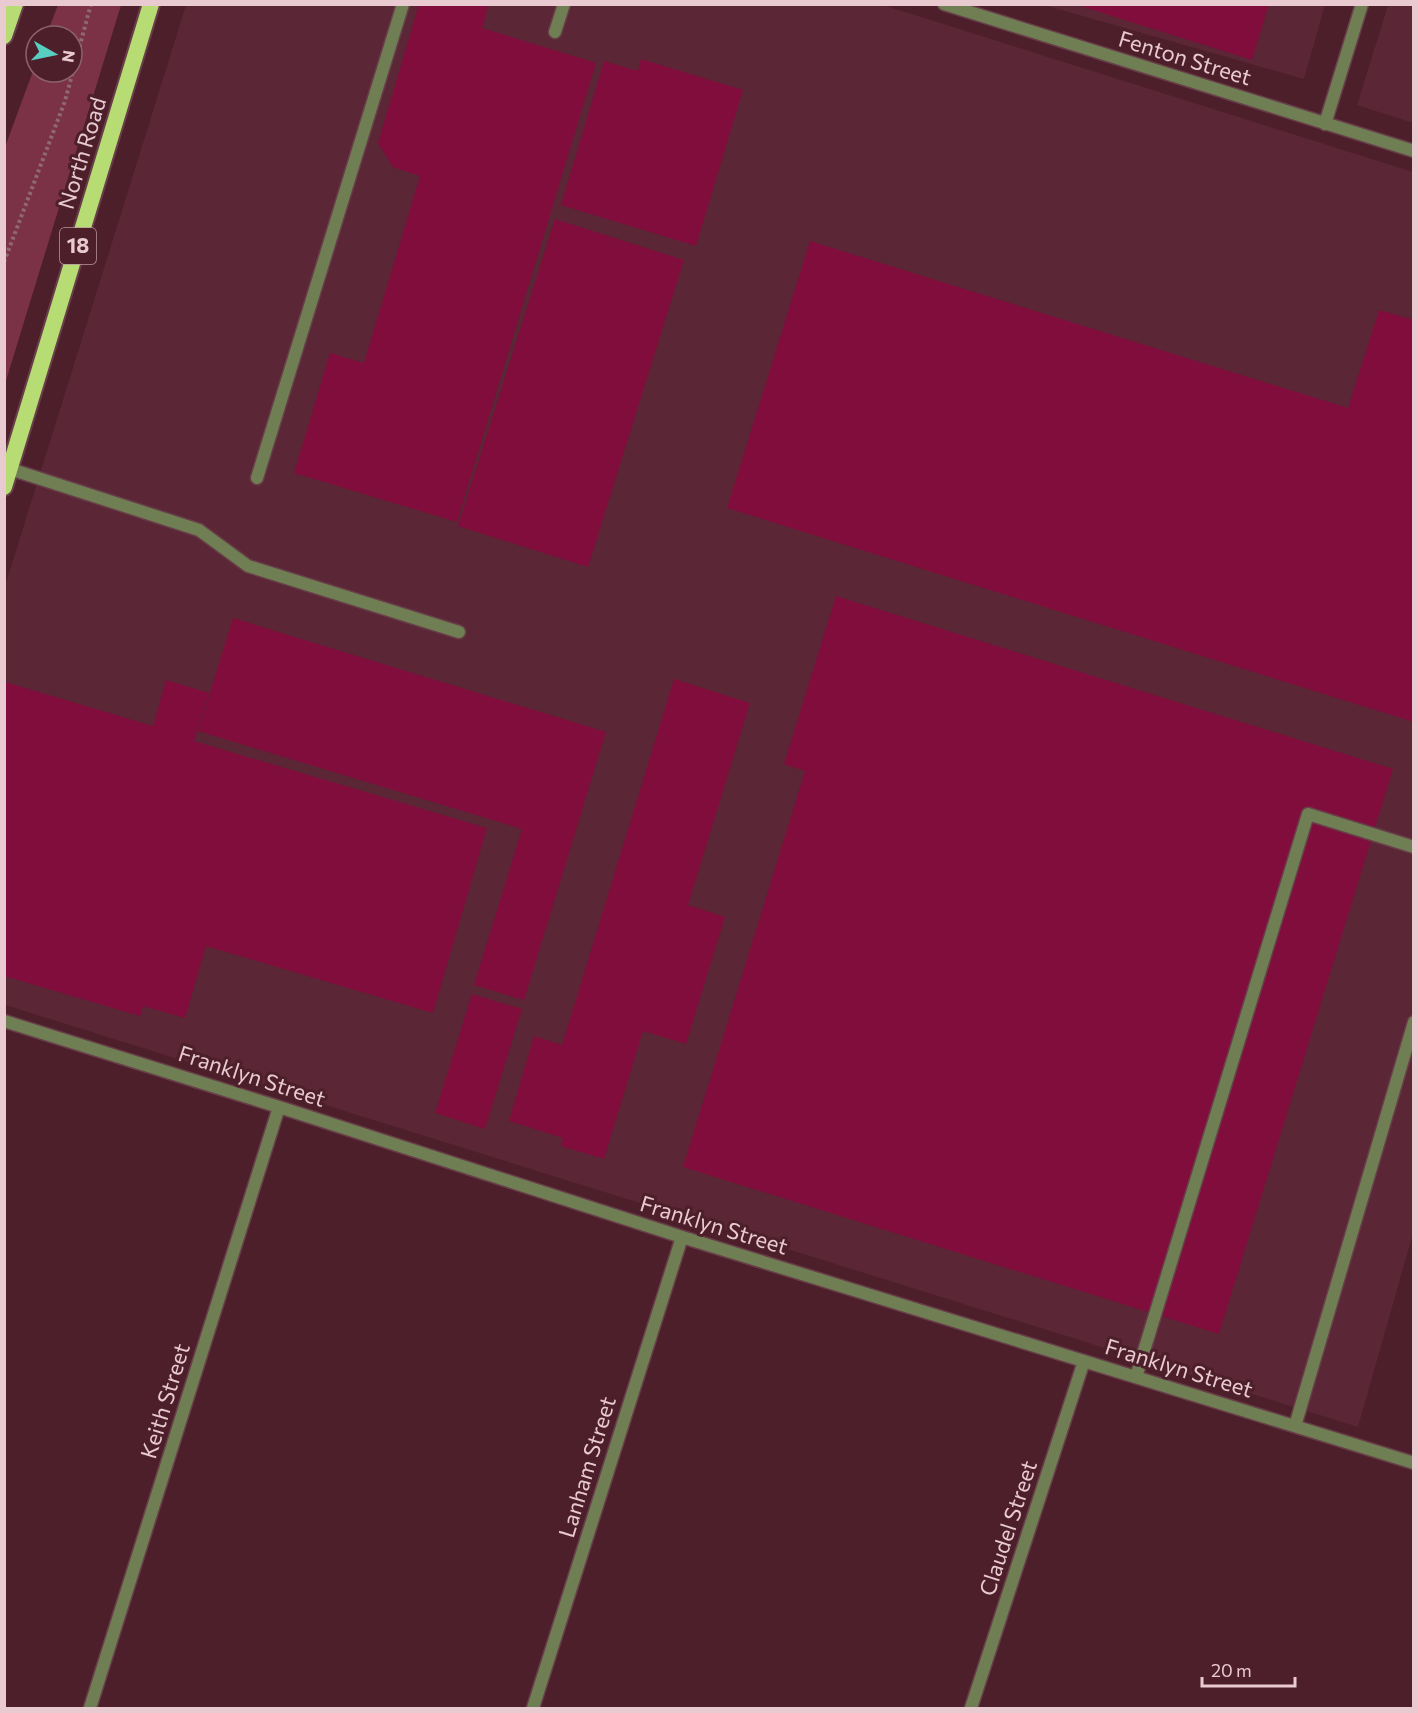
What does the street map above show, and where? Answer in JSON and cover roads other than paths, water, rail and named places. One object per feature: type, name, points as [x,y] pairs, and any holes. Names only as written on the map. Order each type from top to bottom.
[{"type":"highway","points":[[4,36],[15,4]]},
{"type":"highway","name":"North Road","points":[[4,487],[151,4]]},
{"type":"street","points":[[257,478],[403,4]]},
{"type":"street","points":[[555,32],[564,4]]},
{"type":"street","name":"Fenton Street","points":[[944,4],[960,7],[1413,151]]},
{"type":"street","points":[[1325,124],[1362,4]]},
{"type":"street","points":[[10,469],[199,530],[248,566],[459,632]]},
{"type":"street","points":[[1136,1377],[1308,814],[1413,847]]},
{"type":"street","name":"Franklyn Street","points":[[4,1021],[681,1237],[1413,1463]]},
{"type":"street","points":[[1295,1426],[1413,1022]]},
{"type":"street","name":"Keith Street","points":[[90,1708],[279,1107]]},
{"type":"street","name":"Lanham Street","points":[[533,1708],[681,1237]]},
{"type":"street","name":"Claudel Street","points":[[971,1708],[1084,1361]]}]
